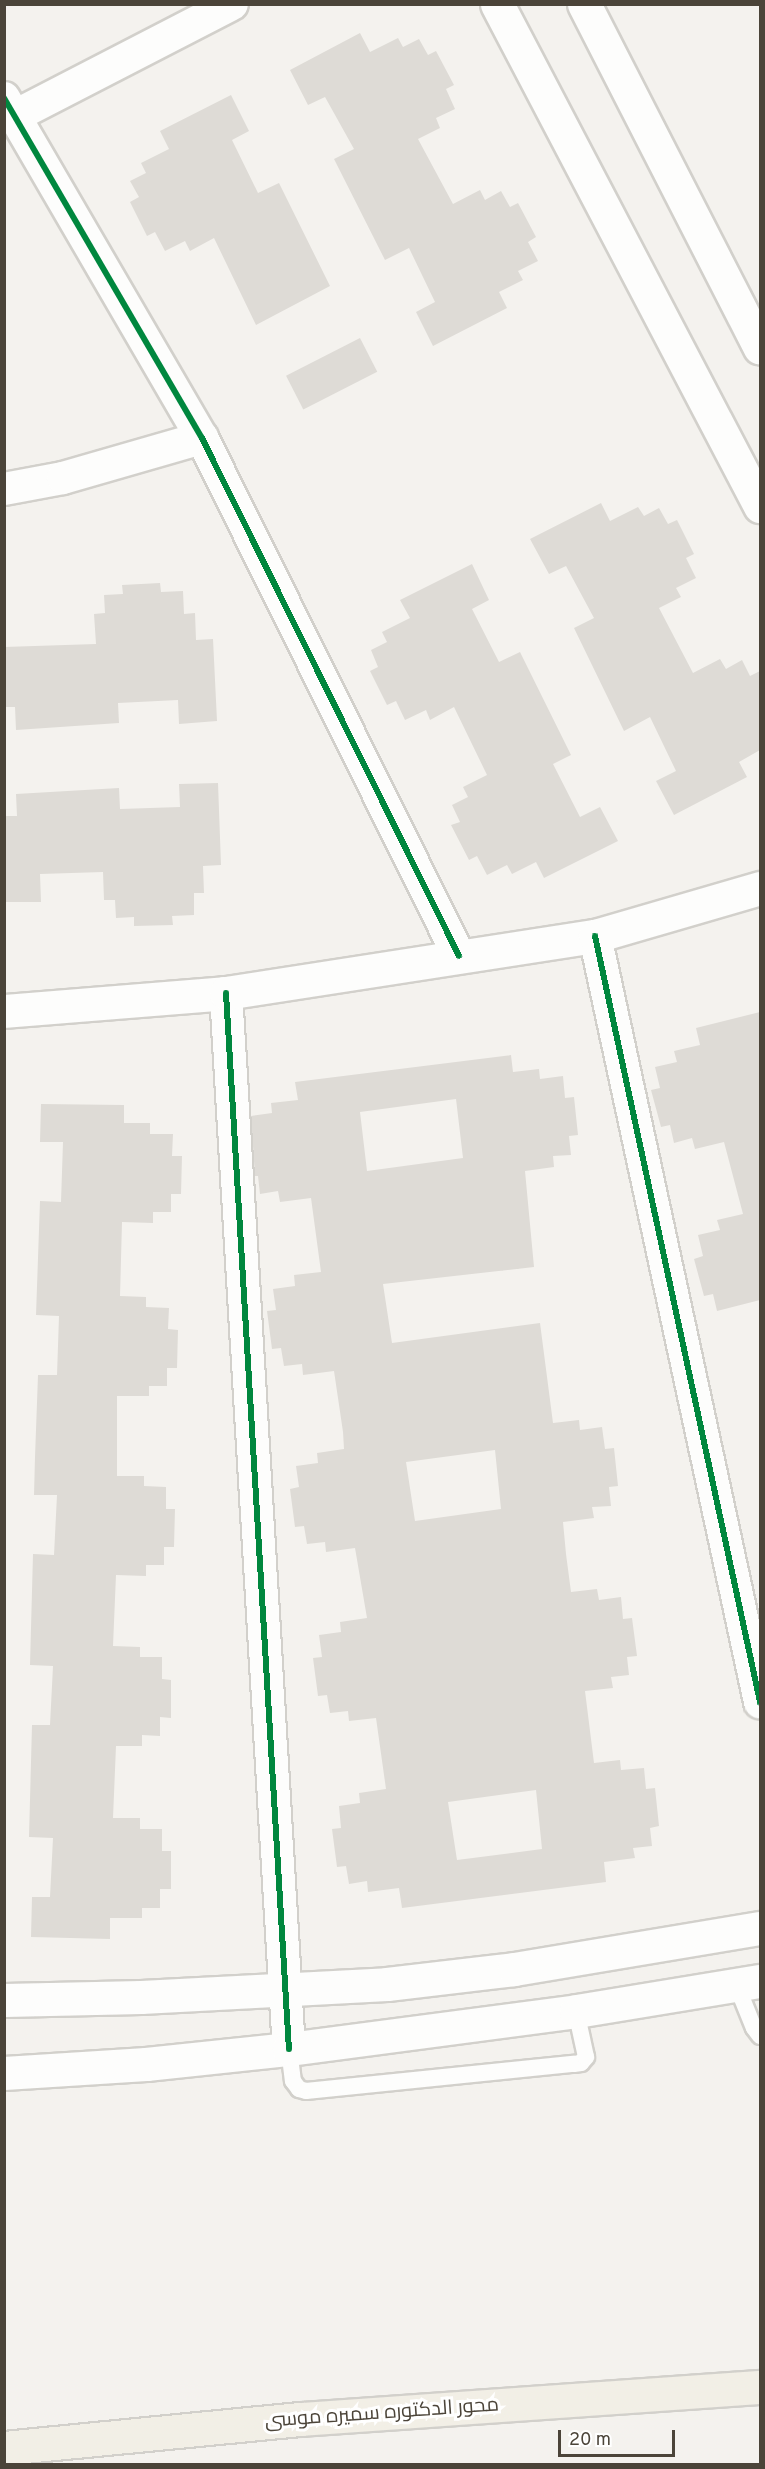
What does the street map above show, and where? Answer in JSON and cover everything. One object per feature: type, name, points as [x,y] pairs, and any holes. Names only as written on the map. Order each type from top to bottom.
[{"type":"main road","name":"محور الدكتوره سميره موسى","points":[[4,2448],[289,2420],[760,2387]]},
{"type":"street","points":[[232,4],[10,107],[202,438],[459,956]]},
{"type":"street","points":[[497,4],[760,506]]},
{"type":"street","points":[[584,4],[760,348]]},
{"type":"street","points":[[4,489],[63,478],[202,438]]},
{"type":"street","points":[[4,1011],[226,993],[595,936],[760,888]]},
{"type":"street","points":[[595,936],[760,1702]]},
{"type":"street","points":[[226,993],[289,2049]]},
{"type":"street","points":[[4,2000],[387,1984],[514,1969],[760,1928]]},
{"type":"street","points":[[4,2073],[146,2064],[289,2049],[576,2011],[749,1983]]},
{"type":"lane","points":[[749,1983],[754,2028],[760,2036]]},
{"type":"lane","points":[[289,2049],[293,2081],[296,2087],[306,2091],[574,2064],[581,2063],[586,2057],[576,2011]]},
{"type":"building","points":[[360,33],[370,52],[398,38],[403,47],[419,39],[428,55],[436,51],[454,85],[446,89],[455,109],[436,118],[440,128],[418,139],[453,204],[480,190],[485,200],[501,191],[510,207],[518,203],[536,237],[528,242],[538,261],[518,271],[523,280],[499,292],[507,308],[433,346],[416,312],[435,302],[409,248],[385,260],[334,159],[354,149],[325,97],[308,105],[290,70]]},
{"type":"building","points":[[231,95],[249,131],[232,140],[258,193],[279,183],[330,286],[256,325],[214,238],[190,251],[185,241],[165,251],[155,232],[147,236],[130,202],[139,197],[130,181],[146,173],[141,163],[169,149],[160,131]]},
{"type":"building","points":[[360,338],[377,372],[303,410],[286,376]]},
{"type":"building","points":[[601,503],[610,521],[638,507],[644,516],[659,508],[668,524],[677,520],[694,554],[686,558],[696,578],[676,588],[681,597],[659,608],[693,673],[720,659],[726,669],[742,660],[750,676],[760,671],[760,750],[739,762],[747,777],[674,815],[656,781],[676,771],[650,717],[624,731],[574,628],[594,618],[566,566],[549,574],[530,539]]},
{"type":"building","points":[[472,564],[489,600],[472,609],[499,662],[520,652],[571,755],[553,764],[580,817],[600,807],[618,841],[544,878],[536,862],[512,874],[507,865],[487,875],[477,856],[469,860],[451,825],[460,822],[452,805],[468,797],[463,787],[487,775],[454,707],[430,720],[426,710],[405,720],[396,701],[387,705],[370,671],[378,667],[371,650],[387,642],[382,632],[410,618],[400,600]]},
{"type":"building","points":[[160,583],[161,592],[183,591],[184,614],[195,613],[196,640],[213,639],[217,721],[179,724],[178,700],[118,703],[119,723],[16,730],[15,707],[4,707],[4,647],[96,644],[94,614],[105,613],[104,595],[123,594],[122,585]]},
{"type":"building","points":[[218,783],[221,865],[203,866],[204,893],[194,893],[194,915],[172,916],[173,925],[134,926],[134,917],[116,918],[115,900],[104,900],[103,872],[40,874],[41,902],[4,902],[4,816],[17,816],[16,794],[119,788],[120,809],[180,807],[179,784]]},
{"type":"building","points":[[760,1012],[760,1300],[717,1311],[713,1294],[704,1296],[694,1259],[703,1256],[698,1235],[720,1230],[717,1220],[743,1214],[724,1142],[695,1149],[692,1138],[674,1143],[670,1125],[661,1127],[651,1090],[660,1088],[655,1067],[677,1062],[674,1051],[700,1045],[696,1028]]},
{"type":"building","points":[[511,1055],[513,1072],[539,1069],[540,1079],[563,1076],[565,1098],[574,1097],[578,1135],[569,1136],[571,1155],[553,1156],[554,1167],[525,1171],[534,1267],[383,1284],[392,1343],[540,1323],[553,1423],[579,1420],[580,1430],[602,1427],[605,1449],[614,1448],[618,1486],[609,1487],[611,1506],[592,1507],[594,1518],[563,1522],[566,1554],[571,1592],[597,1589],[599,1600],[621,1597],[623,1619],[632,1618],[637,1656],[627,1657],[629,1675],[611,1677],[613,1688],[585,1691],[594,1763],[620,1760],[621,1770],[644,1768],[646,1789],[655,1788],[659,1826],[650,1828],[652,1846],[633,1848],[635,1858],[604,1862],[606,1882],[402,1908],[399,1888],[368,1892],[367,1881],[349,1884],[346,1866],[337,1867],[332,1829],[341,1828],[339,1806],[360,1803],[359,1793],[386,1789],[376,1718],[349,1721],[348,1711],[330,1713],[327,1695],[318,1696],[313,1658],[322,1657],[319,1635],[341,1632],[340,1622],[367,1618],[355,1548],[326,1552],[325,1542],[307,1544],[304,1526],[295,1527],[290,1489],[299,1487],[296,1466],[318,1463],[317,1453],[344,1449],[334,1371],[303,1375],[302,1364],[284,1366],[281,1348],[272,1349],[267,1311],[276,1310],[273,1289],[295,1286],[294,1275],[321,1272],[311,1198],[280,1202],[278,1191],[260,1194],[258,1176],[255,1176],[251,1116],[272,1113],[271,1103],[298,1100],[295,1082]],"holes":[[[456,1099],[463,1158],[367,1171],[360,1112]],[[495,1450],[501,1509],[415,1521],[406,1462]],[[536,1790],[542,1849],[457,1860],[448,1802]]]},
{"type":"building","points":[[41,1104],[124,1105],[124,1123],[150,1123],[150,1134],[173,1134],[172,1156],[182,1156],[181,1194],[171,1194],[171,1212],[153,1212],[153,1223],[122,1222],[120,1296],[146,1297],[146,1307],[169,1308],[168,1329],[178,1330],[177,1368],[167,1368],[167,1386],[149,1386],[149,1396],[117,1396],[117,1476],[144,1476],[144,1486],[166,1487],[166,1509],[175,1509],[174,1547],[164,1547],[164,1565],[146,1565],[146,1576],[116,1575],[113,1646],[140,1647],[140,1657],[162,1657],[162,1679],[171,1680],[171,1718],[160,1717],[160,1736],[142,1735],[142,1746],[116,1746],[113,1818],[140,1818],[140,1829],[162,1829],[162,1851],[171,1851],[171,1889],[160,1889],[160,1908],[142,1908],[142,1918],[110,1918],[110,1939],[31,1937],[32,1897],[50,1897],[53,1838],[29,1837],[32,1725],[50,1725],[53,1666],[30,1665],[33,1554],[54,1555],[57,1495],[34,1495],[38,1375],[57,1375],[59,1316],[36,1315],[40,1201],[61,1202],[63,1142],[40,1142]]},
{"type":"cycle path","points":[[4,98],[202,438],[459,956]]},
{"type":"cycle path","points":[[595,936],[760,1702]]},
{"type":"cycle path","points":[[226,993],[289,2049]]}]
